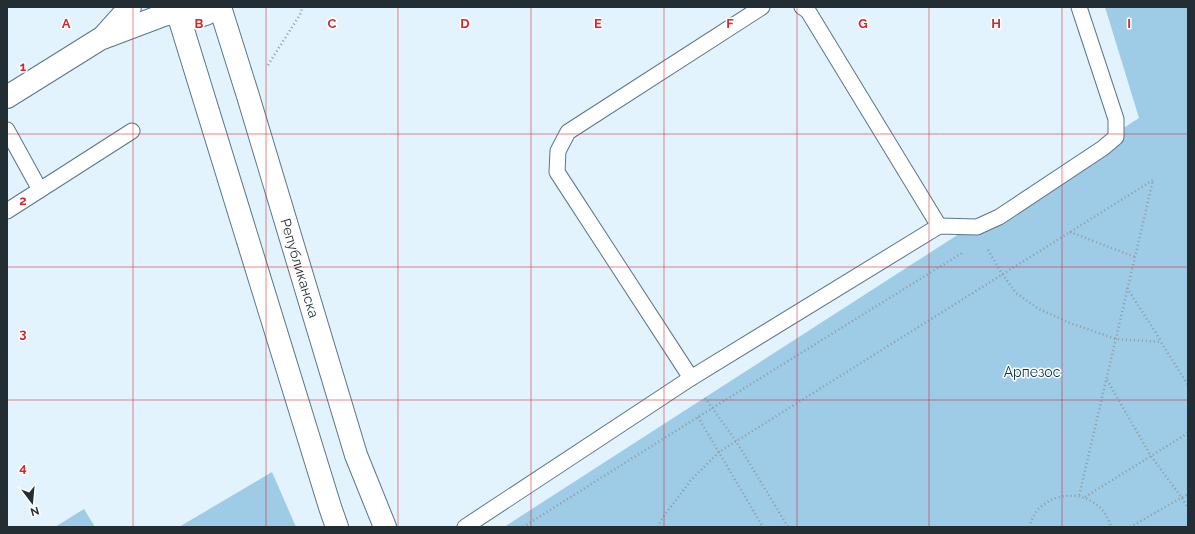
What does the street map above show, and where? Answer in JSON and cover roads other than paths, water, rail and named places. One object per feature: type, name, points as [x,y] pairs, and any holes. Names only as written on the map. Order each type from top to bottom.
[{"type":"main road","points":[[100,39],[130,7]]},
{"type":"main road","points":[[7,97],[100,39],[169,13],[196,18],[213,11],[217,7]]},
{"type":"main road","name":"Републиканска","points":[[220,7],[356,455],[385,527]]},
{"type":"main road","points":[[169,13],[337,527]]},
{"type":"lane","points":[[691,378],[557,172],[558,151],[568,132],[762,7]]},
{"type":"lane","points":[[802,7],[808,11],[939,226]]},
{"type":"lane","points":[[465,527],[691,378],[939,226],[977,227],[999,217],[1104,148],[1116,136],[1116,119],[1079,7]]},
{"type":"lane","points":[[7,130],[40,190]]},
{"type":"lane","points":[[7,210],[132,131]]},
{"type":"park label","name":"Арпезос","points":[[1032,372]]}]
